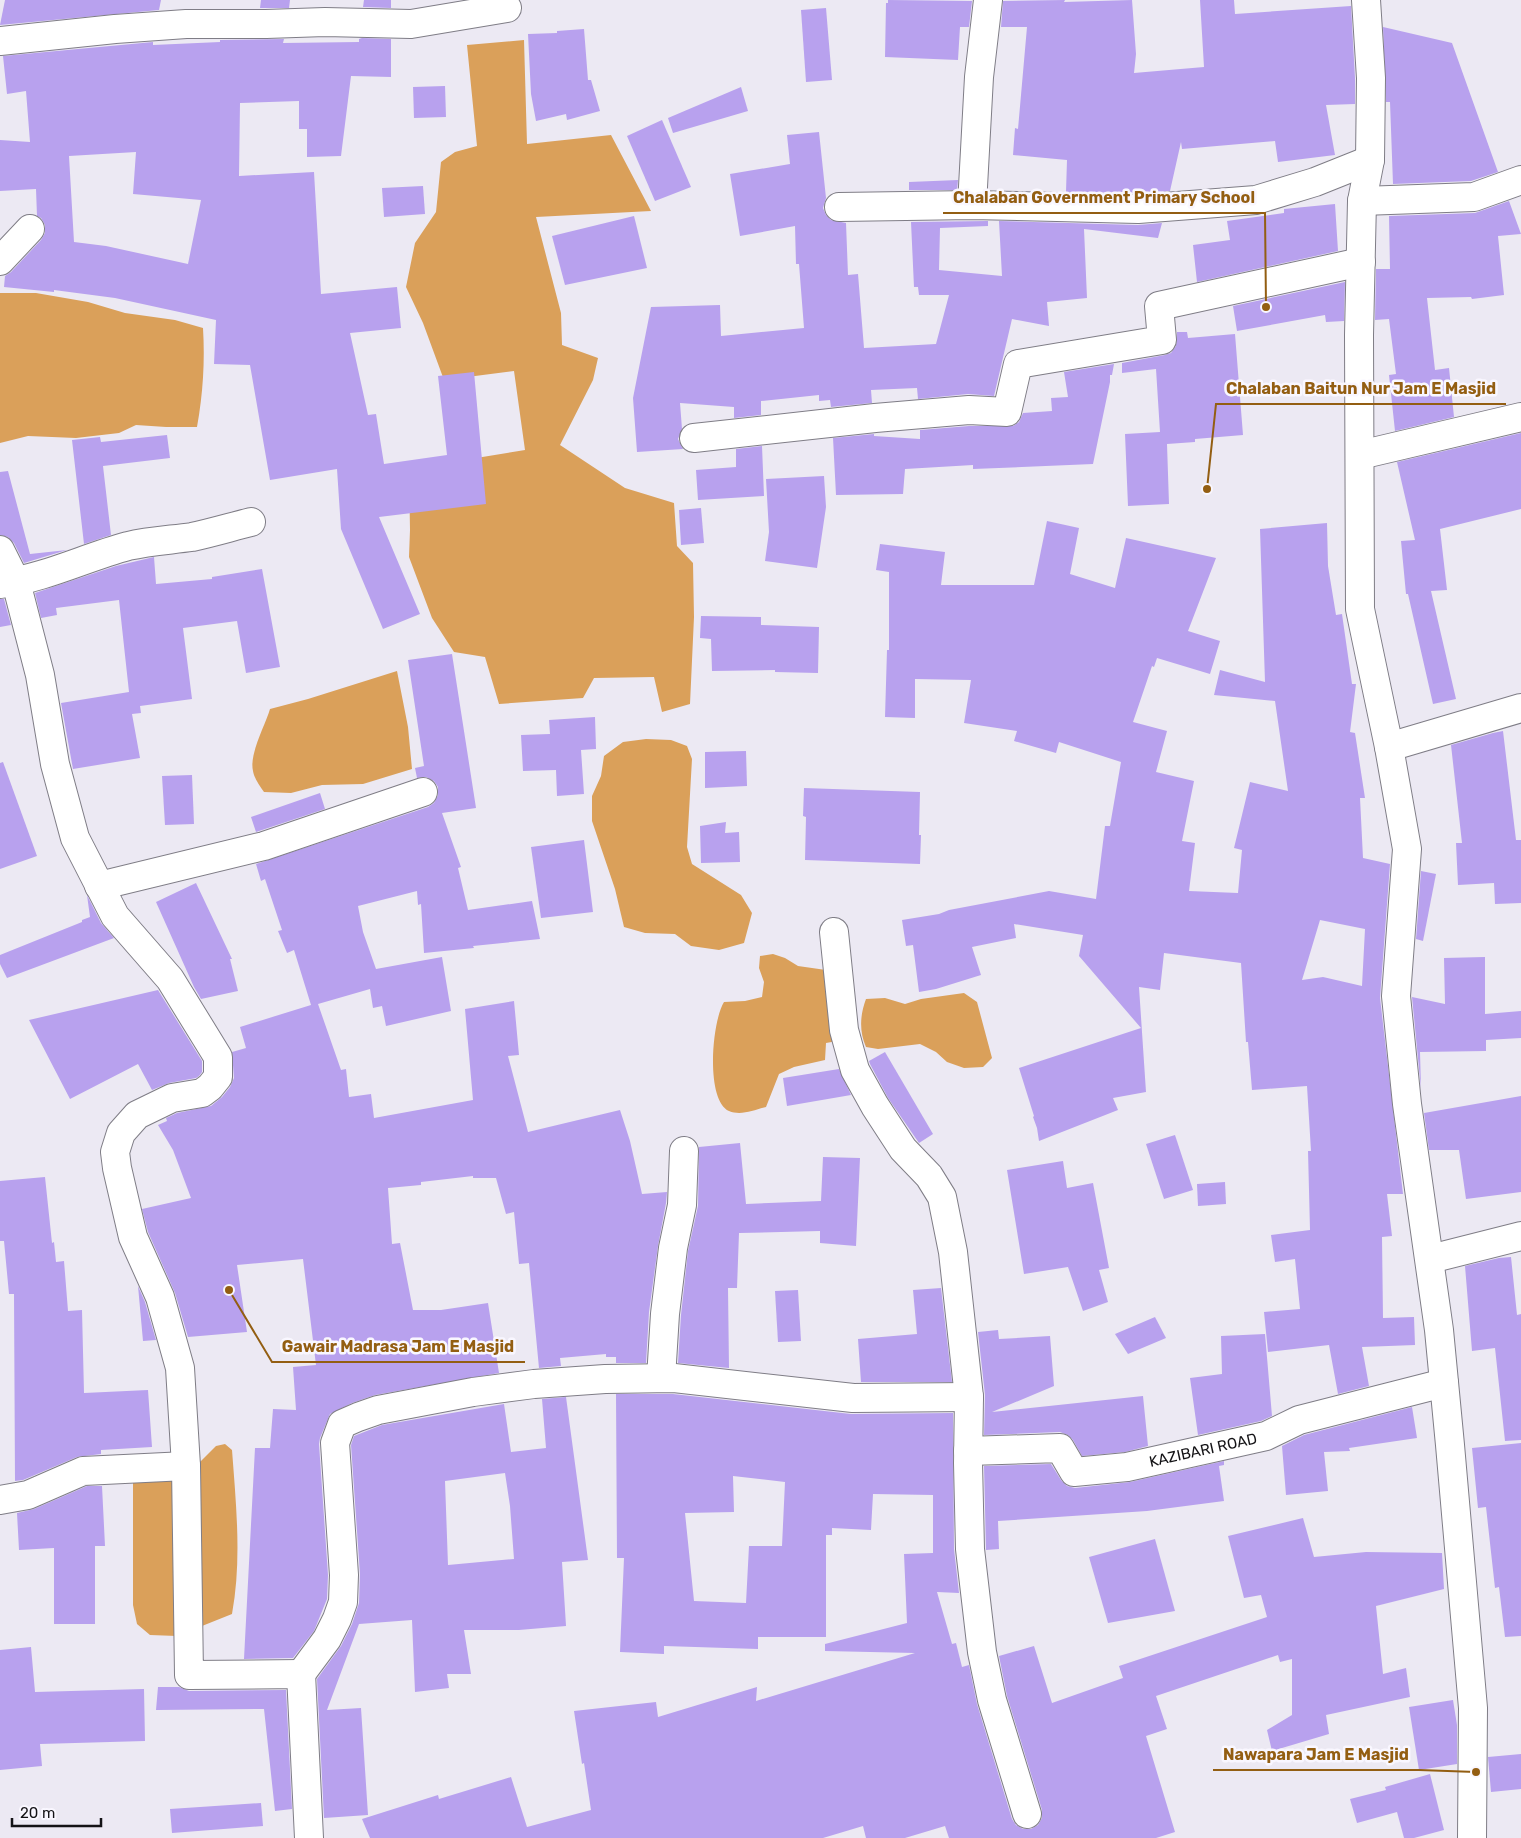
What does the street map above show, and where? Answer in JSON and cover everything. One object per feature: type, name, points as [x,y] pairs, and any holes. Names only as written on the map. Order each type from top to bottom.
[{"type":"street","points":[[972,205],[979,77],[988,0]]},
{"type":"street","points":[[1366,0],[1371,78],[1370,160],[1362,202],[1360,262],[1360,609],[1389,747],[1407,849],[1396,996],[1407,1104],[1430,1259],[1444,1383],[1473,1708],[1472,1838]]},
{"type":"street","points":[[0,41],[186,24],[325,22],[411,24],[507,8]]},
{"type":"street","points":[[839,207],[972,205],[1138,209],[1256,200],[1314,182],[1370,160]]},
{"type":"street","points":[[1362,202],[1474,197],[1521,180]]},
{"type":"street","points":[[0,261],[30,229]]},
{"type":"street","points":[[694,438],[865,419],[969,410],[1007,412],[1018,364],[1162,340],[1159,306],[1360,262]]},
{"type":"street","points":[[1360,456],[1521,417]]},
{"type":"street","points":[[8,583],[57,571],[104,553],[141,543],[192,537],[251,522]]},
{"type":"street","points":[[0,550],[8,583],[40,675],[55,764],[75,838],[115,916],[170,979],[218,1058],[218,1077],[210,1087],[202,1093],[172,1098],[137,1114],[121,1133],[115,1152],[133,1237],[160,1297],[180,1368],[186,1466],[189,1675],[301,1674]]},
{"type":"street","points":[[1389,747],[1521,708]]},
{"type":"street","points":[[99,886],[264,846],[423,792]]},
{"type":"street","points":[[834,932],[844,1030],[855,1070],[875,1106],[903,1149],[929,1176],[942,1197],[953,1252],[969,1397],[970,1549],[982,1652],[992,1700],[1027,1814]]},
{"type":"street","points":[[661,1378],[666,1305],[673,1248],[682,1205],[684,1151]]},
{"type":"street","points":[[1430,1259],[1521,1236]]},
{"type":"street","points":[[309,1838],[301,1674],[327,1639],[338,1619],[343,1602],[344,1575],[335,1442],[342,1424],[378,1410],[473,1392],[534,1384],[605,1379],[661,1378],[757,1386],[853,1398],[969,1397]]},
{"type":"street","name":"KAZIBARI ROAD","points":[[968,1451],[1060,1448],[1074,1472],[1127,1467],[1266,1436],[1299,1420],[1444,1383]]},
{"type":"street","points":[[0,1500],[28,1495],[83,1471],[186,1466]]},
{"type":"shaded area","points":[[524,40],[527,144],[611,135],[651,211],[536,217],[561,313],[562,345],[598,358],[593,380],[560,445],[625,488],[674,503],[677,546],[693,563],[694,617],[690,704],[662,712],[654,677],[594,678],[583,698],[499,704],[485,657],[454,652],[432,618],[409,557],[409,469],[525,450],[514,371],[444,380],[423,323],[406,287],[415,243],[436,212],[441,162],[455,152],[477,146],[467,45]]},
{"type":"shaded area","points":[[0,293],[36,293],[88,302],[125,313],[175,320],[203,328],[203,378],[197,427],[136,425],[119,433],[76,438],[28,436],[0,443]]},
{"type":"shaded area","points":[[397,671],[408,727],[412,769],[363,784],[322,785],[291,793],[264,792],[257,782],[252,764],[255,748],[270,709]]},
{"type":"shaded area","points":[[646,739],[671,740],[687,746],[692,759],[687,847],[692,864],[741,895],[752,913],[744,943],[719,950],[691,946],[675,934],[645,933],[624,927],[615,889],[592,821],[592,796],[601,776],[604,756],[623,742]]},
{"type":"shaded area","points":[[773,954],[785,958],[798,966],[833,971],[843,1040],[826,1043],[825,1060],[794,1067],[779,1074],[766,1107],[748,1112],[738,1113],[729,1111],[721,1104],[716,1092],[713,1060],[716,1026],[724,1002],[745,1001],[762,997],[764,982],[759,968],[760,956]]},
{"type":"shaded area","points":[[964,993],[977,1002],[992,1058],[983,1067],[964,1068],[947,1062],[936,1052],[920,1044],[878,1049],[866,1047],[861,1023],[866,999],[885,998],[905,1004],[921,999]]},
{"type":"shaded area","points":[[225,1444],[232,1450],[237,1532],[237,1573],[232,1614],[177,1636],[150,1635],[137,1624],[133,1605],[133,1463],[198,1464],[216,1446]]},
{"type":"building","points":[[5,0],[161,0],[159,10],[0,25]]},
{"type":"building","points":[[261,0],[290,0],[289,8],[260,8]]},
{"type":"building","points":[[364,0],[391,0],[391,8],[363,7]]},
{"type":"building","points":[[888,0],[972,1],[969,27],[960,27],[958,60],[885,57],[886,3],[888,3]]},
{"type":"building","points":[[1065,0],[1064,2],[1132,0],[1136,54],[1134,73],[1204,67],[1200,0],[1234,0],[1235,14],[1351,6],[1355,104],[1326,105],[1335,155],[1278,162],[1275,141],[1182,149],[1181,142],[1170,191],[1138,193],[1066,192],[1067,160],[1013,155],[1015,128],[1018,129],[1027,27],[1001,27],[1003,1]]},
{"type":"building","points":[[826,8],[832,80],[806,82],[801,10]]},
{"type":"building","points":[[1383,27],[1452,43],[1498,172],[1471,181],[1393,184],[1390,102],[1386,102]]},
{"type":"building","points":[[584,29],[588,80],[591,80],[600,111],[567,120],[566,114],[536,121],[531,94],[528,34],[557,33],[557,31]]},
{"type":"building","points":[[284,39],[283,43],[359,42],[359,39],[391,39],[391,77],[351,76],[341,156],[307,157],[307,129],[299,129],[299,101],[240,103],[239,176],[314,172],[321,294],[397,287],[401,328],[350,333],[368,415],[376,414],[384,464],[447,455],[438,376],[474,372],[486,504],[379,517],[420,614],[383,629],[341,529],[337,469],[270,480],[250,365],[214,364],[216,320],[115,298],[54,290],[54,292],[4,287],[5,276],[41,240],[45,233],[45,225],[41,218],[37,216],[36,189],[0,191],[0,140],[30,142],[26,91],[7,94],[3,56],[153,42],[153,45],[220,42],[220,40]],"holes":[[[136,152],[133,194],[201,200],[188,264],[106,246],[74,242],[69,156]]]},
{"type":"building","points":[[445,86],[446,117],[414,118],[413,87]]},
{"type":"building","points":[[741,87],[748,111],[673,133],[668,118]]},
{"type":"building","points":[[662,120],[691,187],[655,201],[627,136]]},
{"type":"building","points":[[819,132],[826,198],[823,208],[831,220],[846,223],[848,275],[858,274],[864,348],[936,344],[949,295],[919,295],[918,287],[914,287],[911,222],[988,221],[988,226],[940,228],[939,270],[1002,276],[999,221],[1138,225],[1162,223],[1158,238],[1084,229],[1087,298],[1047,302],[1049,326],[1012,319],[994,396],[968,394],[918,399],[917,388],[871,390],[872,403],[831,407],[830,400],[819,401],[819,395],[761,401],[761,415],[734,418],[734,407],[680,403],[682,429],[678,439],[683,449],[637,452],[633,398],[651,307],[720,305],[721,336],[804,328],[799,264],[796,264],[795,226],[740,236],[730,174],[790,164],[787,135]]},
{"type":"building","points":[[958,180],[957,190],[909,190],[909,182]]},
{"type":"building","points":[[423,186],[425,214],[384,217],[382,188]]},
{"type":"building","points":[[1509,201],[1521,234],[1498,236],[1504,295],[1472,299],[1471,297],[1427,298],[1435,370],[1449,368],[1454,417],[1395,431],[1389,375],[1396,374],[1389,319],[1375,320],[1376,269],[1390,269],[1389,216],[1475,213]]},
{"type":"building","points":[[1335,204],[1338,251],[1197,282],[1193,245],[1230,240],[1227,221],[1284,213],[1284,209]]},
{"type":"building","points":[[634,216],[647,268],[565,285],[552,236]]},
{"type":"building","points":[[1345,282],[1344,321],[1326,322],[1325,315],[1237,331],[1233,306]]},
{"type":"building","points":[[1177,332],[1187,332],[1188,338],[1235,334],[1243,435],[1195,439],[1195,442],[1167,444],[1169,504],[1128,506],[1125,434],[1160,432],[1156,369],[1122,373],[1122,363],[1171,353],[1176,346]]},
{"type":"building","points":[[1114,364],[1112,375],[1110,375],[1093,464],[973,469],[973,465],[905,469],[903,494],[836,495],[833,438],[874,434],[874,436],[920,439],[920,430],[969,426],[1013,426],[1019,422],[1023,413],[1052,411],[1051,398],[1068,397],[1064,372]]},
{"type":"building","points":[[1521,433],[1521,509],[1440,529],[1447,590],[1431,591],[1456,699],[1433,704],[1408,594],[1406,594],[1401,541],[1415,540],[1397,462]]},
{"type":"building","points":[[167,435],[170,458],[103,466],[111,535],[84,544],[72,440],[100,437],[101,442]]},
{"type":"building","points":[[762,446],[764,496],[698,500],[696,470],[736,467],[736,449]]},
{"type":"building","points":[[8,471],[30,554],[67,550],[24,563],[14,543],[8,537],[0,535],[0,472]]},
{"type":"building","points":[[824,476],[826,507],[817,568],[765,561],[769,532],[766,479]]},
{"type":"building","points":[[701,508],[704,543],[681,545],[679,510]]},
{"type":"building","points":[[1047,521],[1079,528],[1070,574],[1115,588],[1126,538],[1216,558],[1188,631],[1220,641],[1210,674],[1157,658],[1154,667],[1152,666],[1133,722],[1167,731],[1156,772],[1194,781],[1182,841],[1195,843],[1189,891],[1238,893],[1242,850],[1234,848],[1250,782],[1288,791],[1275,701],[1214,695],[1220,670],[1265,682],[1260,529],[1327,523],[1328,566],[1336,615],[1342,614],[1352,684],[1356,684],[1350,732],[1355,733],[1365,798],[1360,798],[1363,858],[1390,864],[1380,998],[1403,1194],[1387,1194],[1392,1236],[1382,1237],[1383,1318],[1414,1317],[1415,1345],[1362,1347],[1369,1386],[1338,1394],[1329,1345],[1268,1352],[1264,1312],[1300,1309],[1295,1259],[1275,1262],[1271,1235],[1310,1230],[1308,1151],[1311,1151],[1307,1086],[1252,1090],[1248,1042],[1246,1042],[1241,963],[1164,953],[1160,990],[1139,987],[1146,1092],[1113,1098],[1118,1110],[1039,1141],[1034,1116],[1019,1068],[1141,1028],[1079,956],[1083,935],[1014,924],[1016,938],[972,947],[981,975],[936,989],[919,992],[913,945],[906,946],[902,920],[1049,891],[1096,899],[1105,826],[1110,826],[1121,762],[1059,742],[1056,753],[1014,741],[1017,731],[964,723],[971,680],[915,679],[915,718],[885,717],[887,650],[889,650],[889,572],[876,570],[880,544],[945,552],[941,585],[1034,585]],"holes":[[[1320,920],[1365,929],[1362,986],[1323,977],[1302,980]]]},
{"type":"building","points":[[154,557],[156,584],[212,579],[212,577],[262,569],[280,667],[246,673],[237,621],[183,628],[192,699],[140,706],[141,713],[132,714],[140,758],[73,769],[61,703],[129,692],[119,600],[56,608],[57,615],[41,618],[35,593],[116,566]]},
{"type":"building","points":[[0,599],[4,599],[11,625],[0,627]]},
{"type":"building","points":[[701,616],[761,617],[761,625],[819,627],[818,673],[775,672],[775,670],[712,671],[711,639],[700,638]]},
{"type":"building","points":[[452,654],[476,808],[442,813],[461,867],[458,868],[468,910],[532,901],[540,939],[424,953],[421,904],[418,905],[417,891],[358,906],[363,932],[376,969],[442,957],[451,1011],[386,1026],[382,1006],[373,1008],[370,989],[318,1004],[341,1070],[346,1069],[349,1097],[371,1094],[374,1118],[473,1100],[465,1009],[514,1001],[519,1055],[508,1056],[528,1132],[620,1110],[630,1141],[642,1194],[667,1192],[649,1312],[646,1363],[616,1363],[616,1357],[606,1357],[606,1354],[560,1358],[561,1366],[539,1368],[529,1263],[519,1264],[514,1212],[506,1214],[496,1178],[473,1178],[473,1176],[421,1182],[421,1185],[388,1188],[392,1244],[400,1243],[413,1310],[441,1310],[488,1303],[499,1373],[375,1395],[352,1403],[330,1414],[319,1444],[328,1575],[327,1599],[314,1631],[293,1658],[244,1659],[255,1448],[270,1448],[273,1409],[296,1410],[293,1367],[316,1365],[303,1259],[237,1265],[247,1332],[188,1337],[175,1293],[148,1232],[142,1209],[191,1198],[173,1150],[158,1125],[167,1121],[166,1118],[177,1113],[211,1106],[222,1097],[234,1078],[232,1052],[246,1048],[240,1027],[311,1005],[294,950],[287,953],[278,931],[282,930],[265,879],[261,881],[256,864],[428,807],[434,803],[438,795],[438,787],[434,781],[426,777],[417,778],[415,768],[424,766],[408,660]]},
{"type":"building","points":[[595,717],[596,749],[581,750],[584,794],[557,796],[556,770],[523,771],[521,735],[550,734],[549,720]]},
{"type":"building","points":[[1503,731],[1516,840],[1521,840],[1521,903],[1495,904],[1494,883],[1458,885],[1456,843],[1462,843],[1451,745]]},
{"type":"building","points":[[746,751],[747,786],[705,788],[705,752]]},
{"type":"building","points":[[3,762],[37,856],[0,869],[0,763]]},
{"type":"building","points":[[192,775],[194,824],[165,825],[162,776]]},
{"type":"building","points":[[804,788],[920,792],[920,864],[805,860],[806,817],[803,816]]},
{"type":"building","points":[[320,793],[325,809],[256,832],[251,817]]},
{"type":"building","points":[[726,822],[725,833],[739,832],[740,862],[701,863],[700,826]]},
{"type":"building","points":[[584,840],[593,912],[541,918],[531,847]]},
{"type":"building","points":[[1421,871],[1436,874],[1423,941],[1416,939]]},
{"type":"building","points":[[196,883],[232,959],[230,959],[238,991],[201,999],[156,902]]},
{"type":"building","points":[[87,895],[101,923],[114,938],[7,978],[0,964],[0,955],[90,917]]},
{"type":"building","points":[[1485,957],[1485,1014],[1521,1011],[1521,1038],[1486,1040],[1486,1051],[1420,1052],[1421,1089],[1412,997],[1445,1004],[1444,958]]},
{"type":"building","points":[[158,990],[202,1061],[202,1072],[199,1076],[169,1083],[152,1090],[138,1064],[70,1099],[29,1020]]},
{"type":"building","points":[[885,1052],[933,1134],[919,1143],[888,1098],[870,1064],[869,1061]]},
{"type":"building","points":[[839,1069],[851,1095],[787,1106],[783,1078]]},
{"type":"building","points":[[1521,1096],[1521,1192],[1466,1199],[1459,1150],[1429,1150],[1424,1113]]},
{"type":"building","points":[[1175,1135],[1193,1190],[1164,1199],[1146,1144]]},
{"type":"building","points":[[740,1143],[746,1204],[821,1201],[823,1157],[860,1158],[856,1246],[820,1243],[820,1231],[739,1233],[737,1288],[728,1288],[729,1368],[678,1363],[688,1251],[698,1206],[699,1147]]},
{"type":"building","points":[[1063,1161],[1067,1188],[1093,1183],[1109,1268],[1099,1270],[1108,1302],[1083,1311],[1068,1267],[1024,1274],[1007,1170]]},
{"type":"building","points":[[45,1177],[52,1243],[54,1242],[56,1262],[64,1261],[68,1311],[82,1310],[84,1393],[148,1390],[152,1447],[101,1450],[101,1454],[77,1457],[23,1480],[15,1481],[14,1294],[9,1294],[4,1241],[0,1241],[0,1181]]},
{"type":"building","points":[[1225,1182],[1226,1204],[1198,1206],[1197,1184]]},
{"type":"building","points":[[1511,1257],[1517,1315],[1521,1314],[1521,1440],[1505,1441],[1495,1348],[1472,1351],[1465,1266]]},
{"type":"building","points":[[138,1286],[145,1302],[156,1340],[143,1341]]},
{"type":"building","points":[[941,1288],[952,1382],[861,1382],[858,1339],[917,1334],[913,1290]]},
{"type":"building","points":[[798,1290],[801,1341],[778,1342],[775,1291]]},
{"type":"building","points":[[1155,1317],[1166,1338],[1128,1354],[1115,1334]]},
{"type":"building","points":[[998,1330],[999,1339],[1050,1336],[1054,1386],[992,1412],[1143,1396],[1148,1446],[1125,1452],[1082,1456],[1073,1440],[1068,1435],[1060,1432],[984,1435],[985,1395],[978,1332]]},
{"type":"building","points":[[1265,1334],[1272,1416],[1261,1421],[1198,1435],[1190,1378],[1222,1374],[1221,1336]]},
{"type":"building","points":[[616,1394],[673,1394],[851,1414],[953,1413],[954,1549],[959,1593],[937,1592],[952,1644],[956,1643],[962,1667],[969,1665],[977,1704],[1012,1819],[1016,1825],[1023,1829],[1031,1829],[1038,1825],[1042,1818],[1042,1810],[1007,1696],[999,1656],[1034,1646],[1052,1703],[1123,1678],[1119,1666],[1267,1617],[1261,1595],[1244,1598],[1228,1536],[1303,1518],[1314,1557],[1366,1552],[1442,1553],[1444,1589],[1376,1606],[1383,1674],[1406,1668],[1410,1697],[1326,1715],[1329,1734],[1272,1751],[1267,1730],[1292,1715],[1292,1659],[1280,1662],[1278,1655],[1156,1696],[1167,1729],[1146,1736],[1175,1832],[1156,1838],[949,1838],[945,1826],[905,1838],[866,1838],[863,1826],[823,1838],[370,1838],[362,1819],[438,1795],[439,1799],[511,1777],[527,1827],[591,1810],[574,1711],[656,1702],[658,1717],[757,1687],[756,1701],[915,1653],[825,1651],[825,1644],[907,1623],[904,1554],[933,1553],[933,1495],[873,1494],[871,1530],[832,1528],[832,1535],[826,1535],[826,1637],[758,1637],[758,1649],[664,1646],[664,1654],[620,1652],[624,1558],[617,1558]],"holes":[[[733,1476],[785,1482],[782,1546],[749,1546],[746,1603],[694,1601],[685,1513],[734,1512]]]},
{"type":"building","points":[[566,1397],[588,1560],[562,1562],[566,1626],[519,1630],[464,1630],[471,1674],[447,1674],[449,1688],[415,1692],[412,1620],[359,1624],[327,1710],[361,1708],[368,1815],[324,1818],[317,1679],[341,1646],[352,1624],[359,1603],[360,1574],[351,1445],[354,1436],[382,1425],[504,1404],[511,1452],[546,1448],[542,1399]],"holes":[[[505,1473],[510,1506],[514,1559],[448,1565],[445,1481]]]},
{"type":"building","points":[[1412,1407],[1417,1438],[1349,1448],[1350,1451],[1324,1452],[1328,1491],[1286,1495],[1282,1446],[1304,1435]]},
{"type":"building","points":[[1521,1443],[1521,1636],[1505,1637],[1499,1587],[1495,1588],[1486,1507],[1478,1508],[1472,1448]]},
{"type":"building","points":[[1224,1461],[1224,1465],[1219,1466],[1224,1501],[1147,1511],[998,1521],[999,1549],[986,1550],[984,1466],[1051,1464],[1067,1486],[1075,1488],[1130,1482]]},
{"type":"building","points":[[87,1486],[102,1486],[105,1546],[95,1546],[95,1624],[54,1624],[54,1548],[19,1550],[17,1513],[34,1509]]},
{"type":"building","points":[[1155,1539],[1175,1611],[1108,1623],[1089,1557]]},
{"type":"building","points":[[31,1647],[35,1692],[144,1689],[145,1741],[40,1744],[42,1766],[0,1770],[0,1650]]},
{"type":"building","points":[[158,1687],[179,1687],[189,1691],[286,1690],[292,1809],[275,1811],[264,1709],[156,1710]]},
{"type":"building","points":[[1453,1700],[1457,1725],[1457,1764],[1419,1770],[1409,1707]]},
{"type":"building","points":[[1521,1754],[1521,1789],[1491,1792],[1488,1757]]},
{"type":"building","points":[[1430,1774],[1444,1830],[1414,1838],[1404,1838],[1397,1812],[1357,1823],[1350,1799],[1386,1790],[1385,1787]]},
{"type":"building","points":[[261,1803],[263,1826],[172,1833],[170,1809]]},
{"type":"place","name":"Chalaban Government Primary School","points":[[1266,307]]},
{"type":"place","name":"Chalaban Baitun Nur Jam E Masjid","points":[[1207,489]]},
{"type":"place","name":"Gawair Madrasa Jam E Masjid","points":[[229,1290]]},
{"type":"place","name":"Nawapara Jam E Masjid","points":[[1476,1772]]}]
